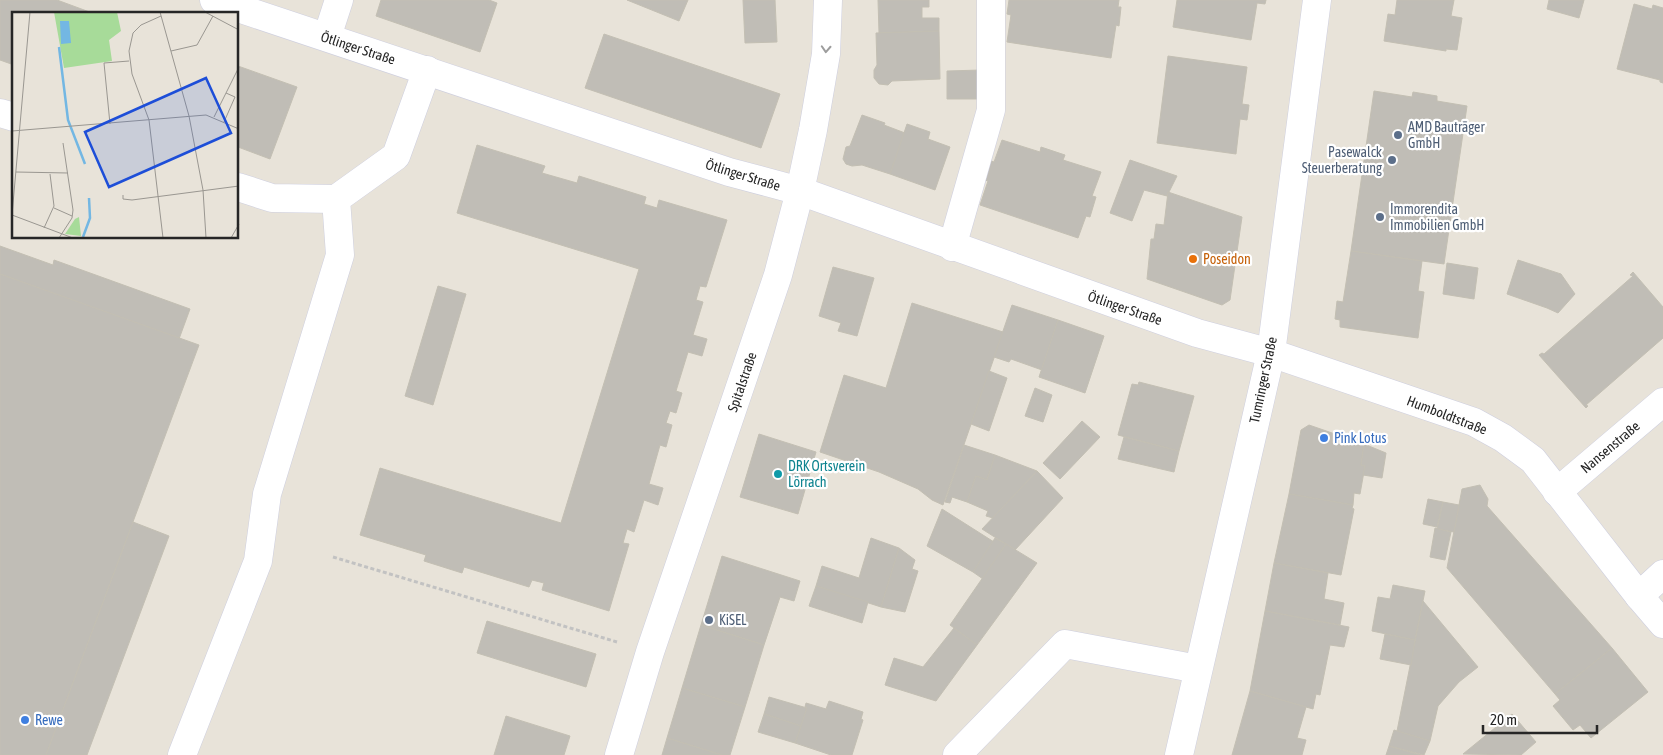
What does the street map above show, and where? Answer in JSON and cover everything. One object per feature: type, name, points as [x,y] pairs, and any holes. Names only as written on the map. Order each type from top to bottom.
[{"type":"street","name":"Ötlinger Straße","points":[[214,0],[729,172],[800,191],[952,247],[1197,333],[1271,354]]},
{"type":"street","points":[[327,37],[339,0]]},
{"type":"street","name":"Spitalstraße","points":[[619,755],[650,652],[778,275],[800,191],[813,130],[826,54],[828,0]]},
{"type":"street","points":[[952,247],[991,110],[990,0]]},
{"type":"street","name":"Tumringer Straße","points":[[1179,755],[1271,354],[1317,0]]},
{"type":"street","points":[[239,187],[272,198],[336,199],[396,156],[427,70]]},
{"type":"street","points":[[182,755],[258,561],[267,494],[340,255],[336,199]]},
{"type":"street","name":"Humboldtstraße","points":[[1271,354],[1474,422],[1503,438],[1532,460],[1663,624]]},
{"type":"street","name":"Nansenstraße","points":[[1557,492],[1663,402]]},
{"type":"street","points":[[1639,596],[1663,574]]},
{"type":"street","points":[[957,755],[1065,644],[1198,669]]},
{"type":"path","points":[[333,557],[650,652]]},
{"type":"building","points":[[0,0],[57,0],[90,12],[12,12],[12,64],[0,60]]},
{"type":"building","points":[[381,0],[489,0],[497,3],[480,52],[376,16]]},
{"type":"building","points":[[627,0],[688,0],[679,21]]},
{"type":"building","points":[[743,0],[775,0],[777,42],[745,43]]},
{"type":"building","points":[[878,0],[929,0],[929,7],[922,7],[922,18],[939,18],[939,31],[879,33]]},
{"type":"building","points":[[1009,0],[1119,0],[1118,7],[1121,7],[1119,26],[1116,25],[1111,58],[1007,42],[1011,15],[1007,14]]},
{"type":"building","points":[[1177,0],[1266,0],[1265,4],[1257,3],[1251,40],[1173,27]]},
{"type":"building","points":[[1397,0],[1454,0],[1451,16],[1462,18],[1457,50],[1446,49],[1446,51],[1384,41],[1388,14],[1395,15]]},
{"type":"building","points":[[1549,0],[1584,0],[1579,18],[1547,9]]},
{"type":"building","points":[[1634,4],[1652,9],[1653,5],[1663,8],[1663,83],[1660,80],[1617,69]]},
{"type":"building","points":[[939,31],[940,79],[892,81],[888,85],[879,84],[874,78],[874,70],[877,65],[876,33]]},
{"type":"building","points":[[604,34],[780,94],[761,148],[585,88]]},
{"type":"building","points":[[1168,56],[1247,67],[1242,104],[1249,105],[1247,120],[1240,119],[1236,154],[1157,143]]},
{"type":"building","points":[[239,66],[297,87],[270,159],[239,147]]},
{"type":"building","points":[[981,70],[981,99],[947,99],[947,71]]},
{"type":"building","points":[[1374,91],[1412,97],[1413,92],[1437,96],[1437,101],[1467,106],[1444,264],[1351,251]]},
{"type":"building","points":[[862,115],[885,123],[884,125],[905,133],[890,174],[862,165],[852,166],[846,164],[843,159],[846,147],[850,146]]},
{"type":"building","points":[[907,124],[930,132],[928,139],[950,147],[935,190],[890,174]]},
{"type":"building","points":[[1002,140],[1040,152],[1041,147],[1065,155],[1063,160],[1101,172],[1092,196],[1096,197],[1090,217],[1086,216],[1078,238],[980,205],[988,181],[985,180],[991,161],[994,162]]},
{"type":"building","points":[[477,145],[545,166],[542,173],[577,183],[579,176],[646,197],[644,204],[657,208],[659,200],[727,220],[706,287],[700,286],[696,300],[703,302],[693,335],[707,339],[702,356],[688,352],[676,391],[682,393],[676,413],[670,411],[666,423],[672,425],[666,447],[660,445],[649,484],[663,488],[658,505],[644,500],[634,532],[627,529],[623,543],[629,544],[609,611],[542,590],[544,583],[532,580],[529,587],[464,567],[462,573],[424,561],[426,555],[360,535],[380,468],[561,523],[639,269],[457,213]]},
{"type":"building","points":[[1130,160],[1177,176],[1167,196],[1144,190],[1132,221],[1110,213]]},
{"type":"building","name":"Poseidon","points":[[1168,192],[1242,217],[1230,300],[1222,305],[1147,279],[1151,239],[1154,239],[1156,224],[1164,225]]},
{"type":"building","points":[[0,246],[53,265],[54,260],[190,309],[179,339],[0,274]]},
{"type":"building","points":[[1351,251],[1422,261],[1418,291],[1424,292],[1418,338],[1340,327],[1340,320],[1335,319],[1337,301],[1343,302]]},
{"type":"building","points":[[1518,260],[1561,274],[1575,294],[1558,313],[1507,294]]},
{"type":"building","points":[[1447,263],[1478,268],[1474,299],[1443,294]]},
{"type":"building","points":[[833,267],[874,278],[857,336],[838,331],[841,323],[819,316]]},
{"type":"building","points":[[1633,272],[1663,307],[1663,338],[1586,405],[1588,406],[1586,408],[1539,355],[1544,354],[1633,276],[1630,275]]},
{"type":"building","points":[[0,274],[199,345],[46,755],[0,755]]},
{"type":"building","points":[[438,286],[466,294],[433,405],[405,396]]},
{"type":"building","points":[[912,303],[1003,332],[943,505],[932,500],[918,489],[879,472],[820,452],[844,375],[886,388]]},
{"type":"building","points":[[1012,305],[1058,320],[1042,370],[1011,359],[1009,362],[994,357]]},
{"type":"building","points":[[1058,320],[1104,336],[1085,393],[1039,377]]},
{"type":"building","points":[[989,371],[1007,378],[989,431],[971,424]]},
{"type":"building","points":[[1139,382],[1194,396],[1179,451],[1118,435],[1132,384],[1138,385]]},
{"type":"building","points":[[1035,388],[1052,395],[1043,422],[1025,416]]},
{"type":"building","points":[[1082,421],[1100,437],[1060,479],[1043,463]]},
{"type":"building","points":[[1309,425],[1364,444],[1361,465],[1365,466],[1360,494],[1354,493],[1353,505],[1289,494],[1301,430]]},
{"type":"building","name":"DRK Ortsverein Lörrach","points":[[759,434],[816,452],[798,514],[740,497]]},
{"type":"building","points":[[1124,437],[1179,451],[1174,472],[1118,459]]},
{"type":"building","points":[[1364,444],[1386,453],[1382,478],[1363,475],[1365,466],[1361,465]]},
{"type":"building","points":[[964,445],[995,455],[987,480],[976,476],[967,502],[952,497],[950,503],[945,502]]},
{"type":"building","points":[[995,455],[1037,471],[993,518],[986,516],[988,511],[967,502],[976,476],[987,480]]},
{"type":"building","points":[[1037,471],[1063,498],[1015,550],[982,529]]},
{"type":"building","points":[[1480,485],[1488,499],[1487,506],[1612,648],[1555,694],[1447,568],[1462,489]]},
{"type":"building","points":[[1289,494],[1353,505],[1352,508],[1354,509],[1341,575],[1274,563]]},
{"type":"building","points":[[1428,499],[1443,502],[1437,527],[1423,524]]},
{"type":"building","points":[[1443,502],[1459,505],[1454,532],[1437,529]]},
{"type":"building","points":[[942,509],[994,542],[973,572],[927,546]]},
{"type":"building","points":[[133,522],[169,536],[87,755],[46,755]]},
{"type":"building","points":[[1435,528],[1451,532],[1445,560],[1430,557]]},
{"type":"building","points":[[871,538],[899,548],[881,607],[816,586],[822,566],[859,578]]},
{"type":"building","points":[[995,538],[1006,544],[983,579],[973,572]]},
{"type":"building","points":[[1006,544],[1037,563],[977,645],[950,625]]},
{"type":"building","points":[[899,548],[915,560],[912,569],[918,571],[905,612],[881,607]]},
{"type":"building","points":[[722,556],[800,581],[794,601],[780,597],[764,645],[701,625]]},
{"type":"building","points":[[1274,563],[1328,573],[1324,599],[1344,603],[1340,625],[1265,611]]},
{"type":"building","points":[[1393,585],[1425,591],[1415,640],[1372,631],[1378,597],[1390,599]]},
{"type":"building","points":[[816,586],[868,602],[862,623],[809,606]]},
{"type":"building","points":[[1423,601],[1478,667],[1459,682],[1438,706],[1430,741],[1397,731]]},
{"type":"building","points":[[1265,611],[1349,627],[1344,647],[1330,645],[1320,695],[1316,694],[1313,709],[1250,691]]},
{"type":"building","points":[[487,621],[596,654],[586,687],[477,653]]},
{"type":"building","points":[[701,625],[764,645],[745,707],[682,688]]},
{"type":"building","points":[[954,628],[977,645],[936,701],[885,685],[894,658],[923,667]]},
{"type":"building","points":[[1385,634],[1415,640],[1411,665],[1380,659]]},
{"type":"building","points":[[1612,648],[1648,692],[1591,738],[1580,725],[1573,730],[1553,706],[1560,700],[1555,694]]},
{"type":"building","points":[[682,688],[745,707],[730,755],[722,755],[667,738]]},
{"type":"building","points":[[1250,691],[1306,707],[1297,738],[1306,740],[1302,755],[1232,755]]},
{"type":"building","points":[[769,697],[807,708],[801,726],[764,714]]},
{"type":"building","points":[[829,701],[863,712],[861,719],[863,720],[852,755],[831,755],[795,743],[807,708],[805,707],[806,703],[826,709]]},
{"type":"building","points":[[764,714],[801,726],[795,743],[758,732]]},
{"type":"building","points":[[1512,714],[1536,742],[1521,755],[1463,754]]},
{"type":"building","points":[[506,716],[570,736],[564,755],[494,755]]},
{"type":"building","points":[[1394,730],[1430,741],[1424,755],[1389,746]]},
{"type":"building","points":[[667,738],[722,755],[662,755]]},
{"type":"building","points":[[1389,746],[1421,755],[1386,755]]},
{"type":"place","name":"AMD Bauträger GmbH","points":[[1398,135]]},
{"type":"place","name":"Pasewalck Steuerberatung","points":[[1392,160]]},
{"type":"place","name":"Immorendita Immobilien GmbH","points":[[1380,217]]},
{"type":"place","name":"Poseidon","points":[[1193,259]]},
{"type":"place","name":"Pink Lotus","points":[[1324,438]]},
{"type":"place","name":"DRK Ortsverein Lörrach","points":[[778,474]]},
{"type":"place","name":"KiSEL","points":[[709,620]]},
{"type":"place","name":"Rewe","points":[[25,720]]}]
